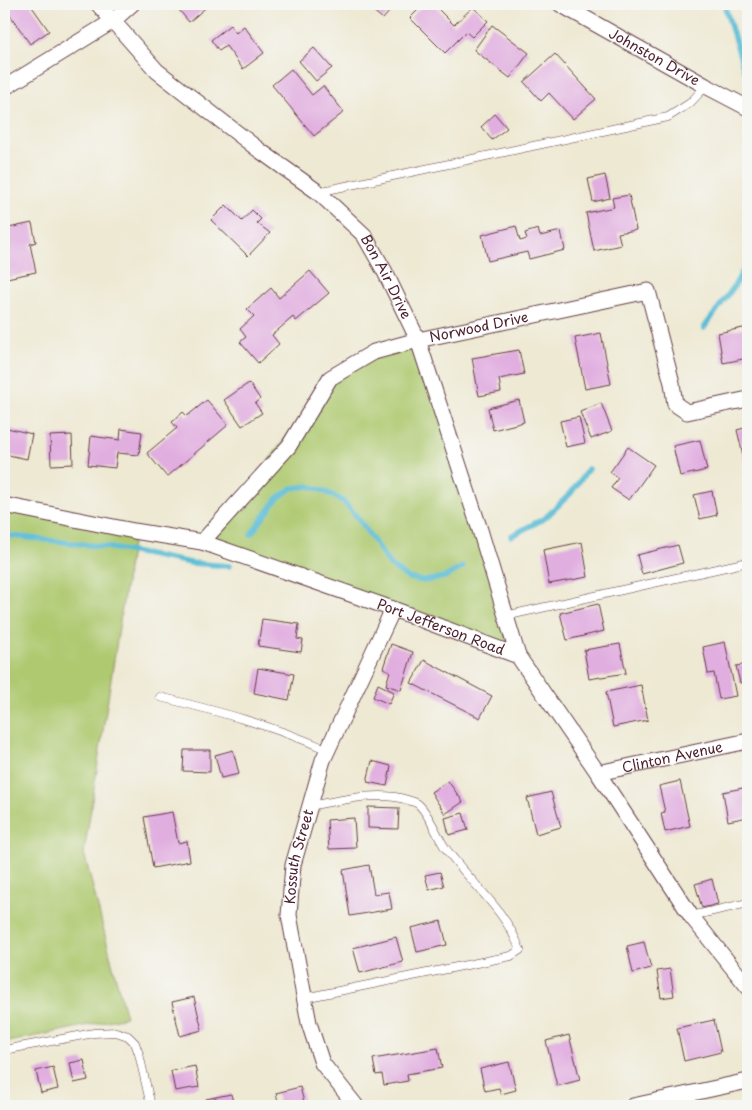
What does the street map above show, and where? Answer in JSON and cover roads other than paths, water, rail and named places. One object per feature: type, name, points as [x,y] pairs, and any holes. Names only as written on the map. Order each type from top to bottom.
[{"type":"street","name":"Bon Air Drive","points":[[98,4],[157,71],[259,150],[318,192],[364,235],[385,272],[418,340],[480,530],[518,656]]},
{"type":"street","points":[[4,88],[113,21],[132,4]]},
{"type":"street","name":"Johnston Drive","points":[[560,4],[748,108]]},
{"type":"street","name":"Norwood Drive","points":[[202,542],[289,446],[330,378],[374,352],[418,340],[648,291],[672,382],[675,404],[687,412],[748,399]]},
{"type":"street","name":"Port Jefferson Road","points":[[4,505],[202,542],[393,609],[518,656],[598,773],[691,916],[748,987]]},
{"type":"street","name":"Kossuth Street","points":[[356,1106],[322,1063],[309,1023],[290,915],[293,865],[323,760],[393,609]]},
{"type":"street","name":"Clinton Avenue","points":[[598,773],[748,741]]},
{"type":"street","points":[[633,1106],[748,1081]]},
{"type":"lane","points":[[318,192],[668,117],[690,103],[706,86]]},
{"type":"lane","points":[[505,616],[748,562]]},
{"type":"lane","points":[[160,697],[262,724],[328,750]]},
{"type":"lane","points":[[304,998],[511,956],[520,950],[516,939],[496,909],[445,846],[432,823],[418,804],[407,799],[376,797],[310,806]]},
{"type":"lane","points":[[691,916],[748,904]]},
{"type":"lane","points":[[4,1050],[94,1033],[116,1032],[128,1036],[135,1043],[139,1054],[151,1106]]},
{"type":"waterway","points":[[724,4],[744,69]]},
{"type":"waterway","points":[[704,328],[733,288],[748,263]]},
{"type":"waterway","points":[[511,536],[545,518],[571,493],[588,469]]},
{"type":"waterway","points":[[251,534],[278,498],[292,488],[309,486],[343,501],[358,518],[390,565],[408,578],[424,581],[445,577],[463,567]]},
{"type":"waterway","points":[[4,535],[106,547],[191,563],[229,566]]}]
